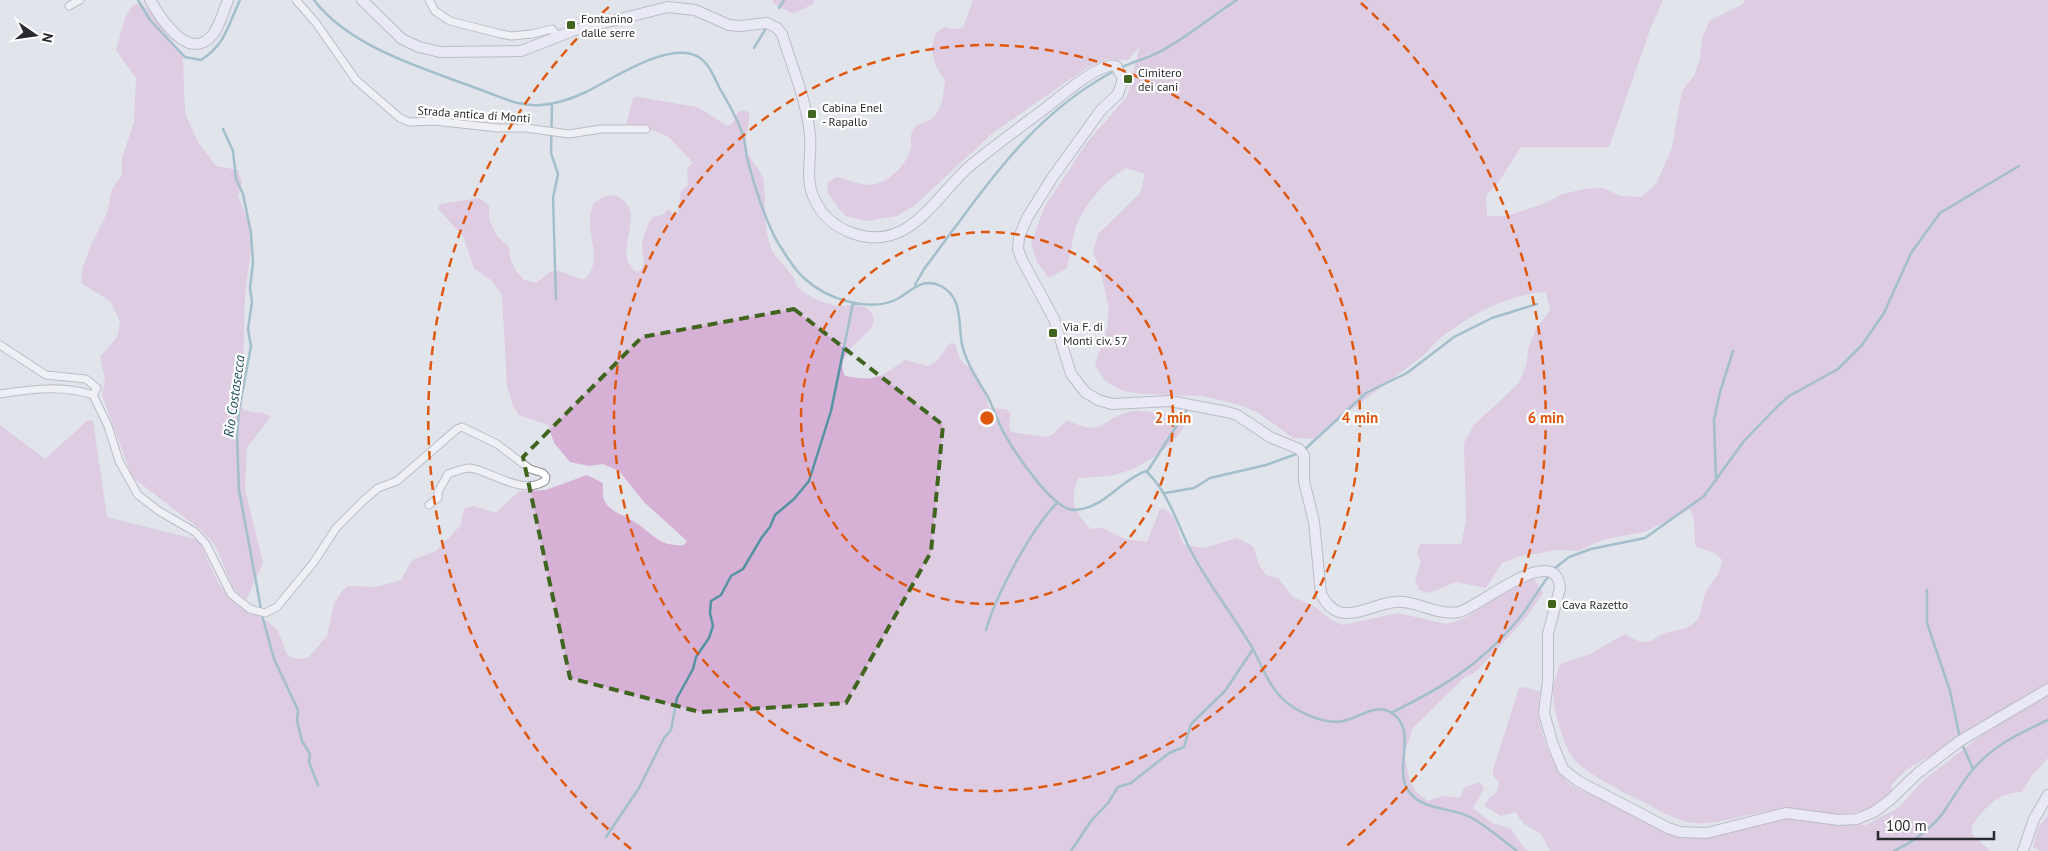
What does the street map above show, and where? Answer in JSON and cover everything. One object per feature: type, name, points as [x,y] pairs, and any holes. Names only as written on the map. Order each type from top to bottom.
[{"type":"street","points":[[69,6],[80,0]]},
{"type":"street","points":[[150,0],[175,34],[182,40],[192,43],[201,42],[213,33],[228,0]]},
{"type":"street","name":"Strada antica di Monti","points":[[296,0],[316,23],[356,80],[400,118],[409,122],[434,121],[498,128],[526,128],[562,134],[601,130],[646,129]]},
{"type":"street","points":[[362,0],[402,39],[419,48],[440,52],[521,51],[575,30],[668,7],[695,10],[729,25],[740,26],[767,22],[777,28],[782,34],[806,113],[810,138],[809,169],[812,194],[823,214],[834,225],[858,235],[877,239],[895,235],[915,223],[970,166],[1081,80],[1108,66],[1116,66],[1124,79],[1121,88],[1101,110],[1052,178],[1027,218],[1019,237],[1018,249],[1021,258],[1054,318],[1071,374],[1078,384],[1098,400],[1112,404],[1170,401],[1238,415],[1270,437],[1299,449],[1304,455],[1304,480],[1307,500],[1314,522],[1321,594],[1331,608],[1338,612],[1348,613],[1396,602],[1438,612],[1461,612],[1521,576],[1543,570],[1549,571],[1559,581],[1560,588],[1548,634],[1548,680],[1544,713],[1563,769],[1572,777],[1668,828],[1692,834],[1707,833],[1786,813],[1839,820],[1857,819],[1874,812],[1890,800],[1918,773],[1960,741],[2048,689]]},
{"type":"street","points":[[429,0],[435,11],[450,21],[511,36],[532,34],[552,29],[558,38]]},
{"type":"street","points":[[0,345],[46,375],[86,379],[96,386],[96,392],[93,395]]},
{"type":"street","points":[[0,394],[32,389],[79,390],[93,395],[108,426],[119,461],[138,495],[159,511],[195,532],[206,544],[230,594],[257,612],[265,613],[276,606],[314,562],[336,528],[363,501],[378,488],[397,481],[462,427],[497,444],[530,469],[543,473],[546,477],[545,481],[540,485],[512,483],[467,468],[448,474],[438,492],[438,498],[429,505]]},
{"type":"street","points":[[2023,851],[2034,819],[2048,795]]},
{"type":"highlighted area","points":[[794,309],[943,425],[931,552],[846,703],[700,712],[570,678],[523,457],[642,337]]},
{"type":"shaded area","points":[[772,0],[815,0],[813,4],[793,14],[775,4]]},
{"type":"shaded area","points":[[973,0],[1663,0],[1651,27],[1609,147],[1521,147],[1500,180],[1486,196],[1487,216],[1506,216],[1543,204],[1563,194],[1584,189],[1603,188],[1621,196],[1641,197],[1656,184],[1672,148],[1682,91],[1694,76],[1700,58],[1702,39],[1709,21],[1743,4],[1745,0],[2048,0],[2048,686],[1906,770],[1892,784],[1891,795],[1864,810],[1851,813],[1839,814],[1783,810],[1760,812],[1716,822],[1686,822],[1666,814],[1595,776],[1573,758],[1560,727],[1553,701],[1553,690],[1560,664],[1588,655],[1625,634],[1634,639],[1648,642],[1667,632],[1683,629],[1698,619],[1707,589],[1718,574],[1722,560],[1715,553],[1696,547],[1694,523],[1690,509],[1645,532],[1605,539],[1578,551],[1558,550],[1521,556],[1502,563],[1486,588],[1456,582],[1429,593],[1419,590],[1415,581],[1421,562],[1417,554],[1420,544],[1461,544],[1466,521],[1464,443],[1474,425],[1518,384],[1526,366],[1529,346],[1537,327],[1550,311],[1546,292],[1517,297],[1502,302],[1460,324],[1436,342],[1422,356],[1314,439],[1293,438],[1260,414],[1243,406],[1203,396],[1142,394],[1123,391],[1105,381],[1095,365],[1107,328],[1109,308],[1100,270],[1093,252],[1098,234],[1140,193],[1145,174],[1126,168],[1111,179],[1096,194],[1078,221],[1067,268],[1049,278],[1037,262],[1031,243],[1045,206],[1088,141],[1127,97],[1140,46],[1128,60],[1107,59],[1088,67],[994,132],[915,205],[897,216],[867,221],[846,216],[827,192],[828,182],[837,177],[867,185],[881,182],[895,173],[906,161],[911,147],[912,130],[931,119],[938,111],[942,101],[945,80],[933,58],[936,33],[944,27],[953,29],[963,28]]},
{"type":"shaded area","points":[[139,4],[148,9],[183,57],[185,113],[198,142],[216,166],[238,170],[242,183],[238,196],[251,227],[252,240],[245,295],[242,408],[271,417],[247,447],[245,489],[263,563],[246,600],[234,590],[215,545],[201,530],[132,477],[102,395],[105,380],[100,357],[117,337],[120,321],[110,301],[81,283],[83,267],[90,247],[107,213],[112,189],[122,175],[122,158],[134,122],[136,78],[116,50],[125,18],[133,5]]},
{"type":"shaded area","points":[[638,97],[697,107],[728,126],[733,123],[738,112],[744,110],[749,113],[746,146],[749,155],[763,178],[766,227],[770,246],[774,254],[792,276],[798,287],[809,296],[837,306],[860,306],[870,311],[873,316],[870,330],[844,357],[842,366],[845,376],[855,378],[877,377],[905,360],[927,366],[937,361],[950,343],[956,344],[957,351],[963,362],[979,378],[989,408],[1006,409],[1011,413],[1009,427],[1011,432],[1046,437],[1052,435],[1067,420],[1094,428],[1132,411],[1178,416],[1184,427],[1171,443],[1146,462],[1118,474],[1079,478],[1074,492],[1075,505],[1081,518],[1091,529],[1103,528],[1125,539],[1147,542],[1160,509],[1165,509],[1174,519],[1185,545],[1204,548],[1237,538],[1253,546],[1259,565],[1266,575],[1278,578],[1293,597],[1312,605],[1332,620],[1343,625],[1398,613],[1446,624],[1461,620],[1526,580],[1534,579],[1543,593],[1525,619],[1476,672],[1465,677],[1413,728],[1404,754],[1410,781],[1416,792],[1428,801],[1442,796],[1459,798],[1465,787],[1480,782],[1484,789],[1473,808],[1492,823],[1510,828],[1525,849],[1529,851],[0,851],[0,425],[45,459],[88,420],[93,421],[107,517],[199,540],[223,590],[235,602],[274,627],[282,639],[287,654],[298,659],[308,658],[327,636],[334,604],[342,591],[348,586],[376,587],[401,580],[412,560],[436,551],[461,525],[464,508],[474,506],[496,513],[519,491],[546,490],[587,475],[603,483],[604,500],[614,511],[668,544],[684,545],[687,541],[644,502],[619,471],[603,464],[589,466],[570,462],[554,443],[548,425],[519,415],[513,406],[507,386],[502,295],[492,281],[474,268],[463,236],[438,209],[440,204],[479,198],[489,205],[489,218],[496,235],[509,247],[511,261],[516,271],[524,280],[536,283],[549,273],[556,271],[585,279],[593,265],[594,258],[590,228],[593,204],[605,196],[618,197],[627,204],[630,212],[631,222],[627,243],[629,263],[635,271],[640,271],[643,261],[643,241],[652,217],[662,215],[669,209],[672,213],[678,214],[681,191],[688,185],[687,168],[693,163],[669,137],[656,131],[626,126],[633,98]]},
{"type":"shaded area","points":[[1524,687],[1540,692],[1539,717],[1545,742],[1556,765],[1570,785],[1677,834],[1692,837],[1783,818],[1866,825],[1898,808],[1926,778],[2003,719],[2048,696],[2048,758],[2033,774],[2022,792],[1999,798],[1982,812],[1972,825],[1972,834],[1990,851],[1550,851],[1541,834],[1524,824],[1515,812],[1501,816],[1484,806],[1489,798],[1497,792],[1499,783],[1493,775],[1493,770],[1519,688]]},
{"type":"shaded area","points":[[2048,815],[2048,851],[2040,851],[2033,847],[2038,828]]},
{"type":"waterway","points":[[138,0],[150,20],[185,57],[201,60],[221,41],[240,0]]},
{"type":"waterway","points":[[314,0],[348,32],[392,56],[505,99],[526,105],[547,104],[569,99],[658,57],[674,53],[688,53],[700,58],[711,71],[741,128],[753,179],[770,227],[788,259],[801,276],[825,293],[850,302],[863,304],[876,305],[888,303],[913,288],[929,283],[948,290],[956,302],[962,345],[972,370],[988,397],[1005,435],[1028,470],[1048,493],[1067,508],[1075,510],[1086,508],[1104,499],[1128,481],[1146,471],[1167,500],[1199,566],[1246,637],[1268,679],[1279,695],[1301,712],[1329,721],[1339,722],[1379,709],[1390,712],[1399,719],[1403,727],[1405,737],[1404,779],[1407,789],[1413,796],[1419,801],[1435,807],[1468,816],[1517,851]]},
{"type":"waterway","points":[[779,8],[784,0]]},
{"type":"waterway","points":[[1122,67],[1165,49],[1237,0]]},
{"type":"waterway","points":[[754,48],[766,28]]},
{"type":"waterway","points":[[915,285],[924,269],[987,185],[1032,133],[1057,110],[1085,89],[1116,70]]},
{"type":"waterway","points":[[552,104],[551,153],[558,174],[553,198],[556,299]]},
{"type":"waterway","name":"Rio Costasecca","points":[[223,129],[233,151],[236,179],[243,194],[251,233],[253,263],[250,288],[252,302],[248,329],[251,346],[239,410],[237,436],[239,490],[261,609]]},
{"type":"waterway","points":[[1555,568],[1569,557],[1591,549],[1645,538],[1704,496],[1744,441],[1777,407],[1789,396],[1838,369],[1862,345],[1884,313],[1911,253],[1940,213],[2019,166]]},
{"type":"waterway","points":[[606,837],[639,788],[664,738],[671,730],[677,698],[693,669],[696,657],[709,638],[713,626],[710,613],[711,601],[721,595],[731,576],[743,569],[770,527],[775,515],[794,499],[809,481],[831,411],[853,303]]},
{"type":"waterway","points":[[1304,450],[1366,393],[1407,373],[1454,337],[1492,318],[1537,304]]},
{"type":"waterway","points":[[1716,480],[1714,420],[1720,392],[1733,351]]},
{"type":"waterway","points":[[1147,472],[1188,408]]},
{"type":"waterway","points":[[1165,493],[1194,488],[1210,478],[1266,465],[1299,453]]},
{"type":"waterway","points":[[986,630],[1006,581],[1026,545],[1047,514],[1057,503]]},
{"type":"waterway","points":[[1391,713],[1444,684],[1489,651],[1521,616],[1548,577]]},
{"type":"waterway","points":[[1927,590],[1927,623],[1950,691],[1960,738]]},
{"type":"waterway","name":"Rio Costasecca","points":[[262,615],[274,659],[298,710],[297,721],[302,741],[310,754],[309,762],[318,785]]},
{"type":"waterway","points":[[1071,851],[1091,821],[1108,803],[1118,787],[1131,783],[1169,753],[1184,747],[1191,724],[1225,691],[1253,649]]},
{"type":"waterway","points":[[1894,851],[1909,843],[1935,823],[1968,776],[1992,751],[2010,739],[2048,720]]},
{"type":"waterway","points":[[1962,744],[1973,769]]},
{"type":"place","name":"Fontanino dalle serre","points":[[571,25]]},
{"type":"place","name":"Cimitero dei cani","points":[[1128,79]]},
{"type":"place","name":"Cabina Enel - Rapallo","points":[[812,114]]},
{"type":"place","name":"Via F. di Monti civ. 57","points":[[1053,333]]},
{"type":"place","name":"Cava Razetto","points":[[1552,604]]}]
